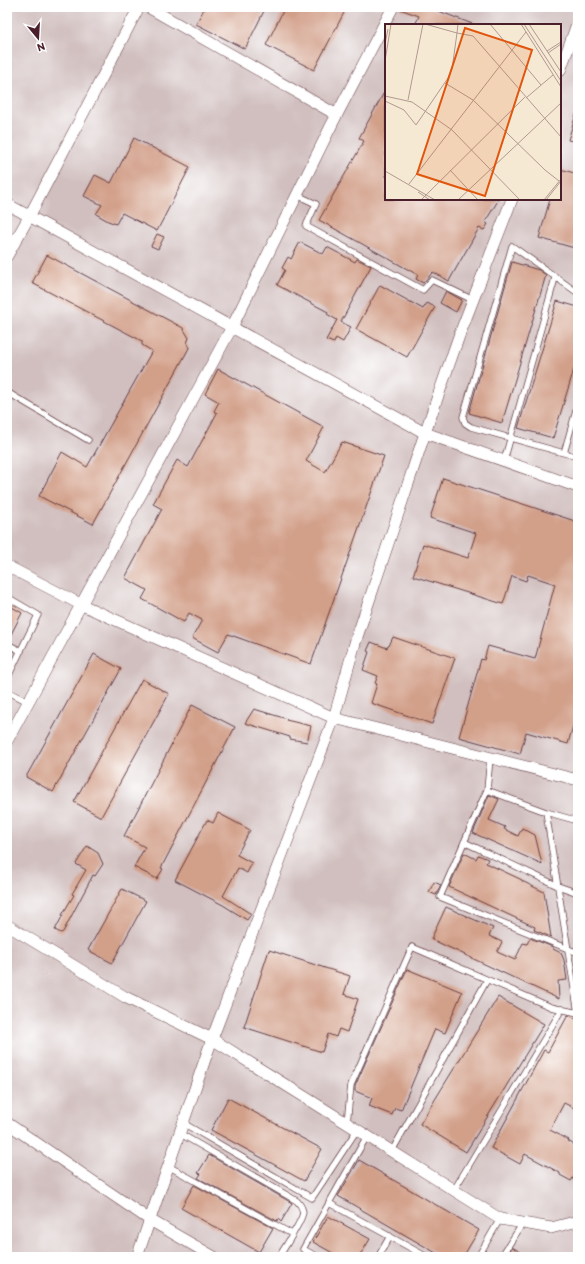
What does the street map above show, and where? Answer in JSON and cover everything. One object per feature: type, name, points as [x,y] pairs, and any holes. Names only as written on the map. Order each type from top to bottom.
[{"type":"street","points":[[7,256],[30,216],[139,7]]},
{"type":"street","points":[[148,7],[337,115]]},
{"type":"street","points":[[7,741],[80,604],[232,327],[337,115],[393,7]]},
{"type":"street","points":[[561,68],[578,21]]},
{"type":"street","points":[[137,1257],[212,1039],[334,718],[355,643],[425,434],[473,300],[512,200]]},
{"type":"street","points":[[7,204],[425,434],[578,486]]},
{"type":"street","points":[[7,566],[80,604],[334,718],[578,780]]},
{"type":"street","points":[[7,924],[125,997],[212,1039],[500,1219],[551,1228],[578,1221]]},
{"type":"street","points":[[7,1123],[150,1220],[214,1257]]},
{"type":"lane","points":[[297,195],[316,204],[306,226],[423,290],[432,280],[473,300]]},
{"type":"lane","points":[[578,293],[512,246],[463,417],[465,423],[471,427],[578,457]]},
{"type":"lane","points":[[504,461],[555,278]]},
{"type":"lane","points":[[7,392],[88,440]]},
{"type":"lane","points":[[564,453],[578,404]]},
{"type":"lane","points":[[7,597],[38,615],[7,679]]},
{"type":"lane","points":[[7,644],[21,651]]},
{"type":"lane","points":[[7,691],[28,702]]},
{"type":"lane","points":[[490,758],[487,790],[440,897],[578,953]]},
{"type":"lane","points":[[487,790],[546,812],[578,821]]},
{"type":"lane","points":[[346,1123],[351,1085],[412,947],[551,1007],[578,1013],[546,812]]},
{"type":"lane","points":[[464,842],[578,894]]},
{"type":"lane","points":[[392,1151],[487,980]]},
{"type":"lane","points":[[454,1190],[562,1009]]},
{"type":"lane","points":[[181,1128],[312,1198],[362,1133]]},
{"type":"lane","points":[[181,1128],[297,1201],[302,1208],[302,1216],[279,1257]]},
{"type":"lane","points":[[318,1257],[303,1249],[329,1203],[362,1133]]},
{"type":"lane","points":[[168,1166],[292,1234]]},
{"type":"lane","points":[[329,1203],[427,1257]]},
{"type":"lane","points":[[478,1257],[500,1219]]},
{"type":"lane","points":[[501,1257],[523,1223]]},
{"type":"lane","points":[[378,1257],[390,1236]]},
{"type":"shaded area","points":[[7,7],[578,7],[578,1257],[7,1257]]},
{"type":"building","points":[[205,7],[266,7],[245,49],[196,24]]},
{"type":"building","points":[[285,7],[347,7],[314,70],[266,45]]},
{"type":"building","points":[[400,7],[428,7],[472,24],[415,24],[419,16],[400,9]]},
{"type":"building","points":[[385,91],[385,200],[498,200],[485,222],[488,224],[484,230],[479,228],[449,281],[433,272],[423,283],[416,279],[418,275],[319,220],[364,141],[359,138]]},
{"type":"building","points":[[576,114],[578,114],[578,142],[568,140]]},
{"type":"building","points":[[134,138],[190,167],[157,231],[122,213],[116,224],[108,221],[96,214],[102,205],[84,196],[95,175],[111,183]]},
{"type":"building","points":[[561,169],[578,174],[578,249],[539,238],[550,200],[561,200]]},
{"type":"building","points":[[157,234],[164,237],[158,249],[151,246]]},
{"type":"building","points":[[300,242],[323,254],[327,247],[355,262],[357,259],[371,266],[341,322],[351,327],[343,342],[336,338],[334,343],[326,340],[337,320],[327,314],[328,312],[277,285],[285,270],[282,268],[288,257],[291,259]]},
{"type":"building","points":[[47,255],[183,328],[189,338],[187,343],[189,348],[93,524],[39,496],[62,452],[87,467],[152,351],[142,345],[142,341],[32,283]]},
{"type":"building","points":[[512,262],[539,270],[546,275],[502,423],[469,413]]},
{"type":"building","points":[[380,285],[423,309],[427,303],[435,307],[407,357],[356,329]]},
{"type":"building","points":[[446,291],[462,300],[456,312],[440,303]]},
{"type":"building","points":[[557,301],[578,307],[578,356],[553,438],[518,428]]},
{"type":"building","points":[[218,369],[324,427],[306,461],[325,472],[342,442],[384,456],[311,664],[228,634],[218,652],[192,638],[202,620],[189,613],[184,622],[142,599],[147,590],[125,578],[162,509],[153,504],[177,460],[188,467],[217,413],[214,411],[219,402],[205,394]]},
{"type":"building","points":[[443,478],[578,522],[578,707],[568,744],[526,732],[520,754],[459,737],[481,659],[484,660],[488,646],[535,659],[555,584],[528,575],[526,581],[512,576],[503,604],[413,576],[423,544],[468,558],[476,533],[430,518]]},
{"type":"building","points":[[7,604],[22,613],[8,640],[7,640]]},
{"type":"building","points":[[393,637],[455,658],[432,724],[371,703],[378,676],[363,670],[369,652],[367,651],[371,642],[387,648]]},
{"type":"building","points":[[94,654],[121,669],[53,792],[26,777]]},
{"type":"building","points":[[142,679],[169,694],[101,817],[74,802]]},
{"type":"building","points":[[192,705],[235,727],[161,868],[163,869],[157,879],[134,867],[145,847],[124,836]]},
{"type":"building","points":[[254,709],[287,719],[286,720],[311,726],[307,742],[290,739],[290,737],[245,723]]},
{"type":"building","points":[[489,795],[499,799],[489,820],[505,827],[504,829],[518,836],[522,828],[535,835],[542,864],[473,833]]},
{"type":"building","points":[[218,813],[250,830],[237,855],[252,863],[247,873],[238,868],[223,896],[251,914],[247,920],[223,905],[175,880],[207,820],[213,823]]},
{"type":"building","points":[[87,846],[98,853],[103,864],[95,876],[93,875],[63,932],[61,933],[55,930],[74,895],[72,894],[86,870],[76,864]]},
{"type":"building","points":[[464,853],[476,859],[478,855],[488,859],[486,863],[544,892],[551,937],[534,930],[535,927],[449,887]]},
{"type":"building","points":[[434,882],[441,885],[436,895],[429,892]]},
{"type":"building","points":[[122,889],[146,901],[112,963],[88,950]]},
{"type":"building","points":[[446,907],[493,928],[489,936],[502,942],[497,952],[515,960],[523,943],[527,944],[530,938],[553,947],[553,949],[561,953],[564,960],[567,980],[558,981],[559,999],[431,939]]},
{"type":"building","points":[[269,950],[350,976],[344,994],[358,999],[347,1032],[339,1029],[336,1037],[328,1034],[322,1052],[244,1027]]},
{"type":"building","points":[[407,969],[462,992],[445,1033],[435,1029],[401,1110],[395,1108],[392,1115],[369,1106],[372,1098],[355,1091],[355,1086]]},
{"type":"building","points":[[498,997],[544,1024],[466,1152],[420,1124]]},
{"type":"building","points":[[568,1015],[578,1020],[578,1110],[564,1103],[550,1130],[569,1140],[568,1141],[578,1147],[578,1170],[571,1181],[560,1175],[560,1173],[525,1154],[520,1164],[491,1148],[544,1050],[548,1052]]},
{"type":"building","points":[[228,1098],[322,1149],[304,1181],[211,1130]]},
{"type":"building","points":[[209,1155],[292,1203],[281,1222],[278,1219],[277,1221],[198,1178],[201,1174],[198,1173]]},
{"type":"building","points":[[359,1160],[479,1230],[463,1257],[443,1257],[338,1196]]},
{"type":"building","points":[[194,1185],[273,1228],[259,1252],[181,1208]]},
{"type":"building","points":[[328,1216],[370,1239],[359,1257],[340,1257],[313,1242]]},
{"type":"building","points":[[512,1247],[529,1257],[506,1257]]}]
